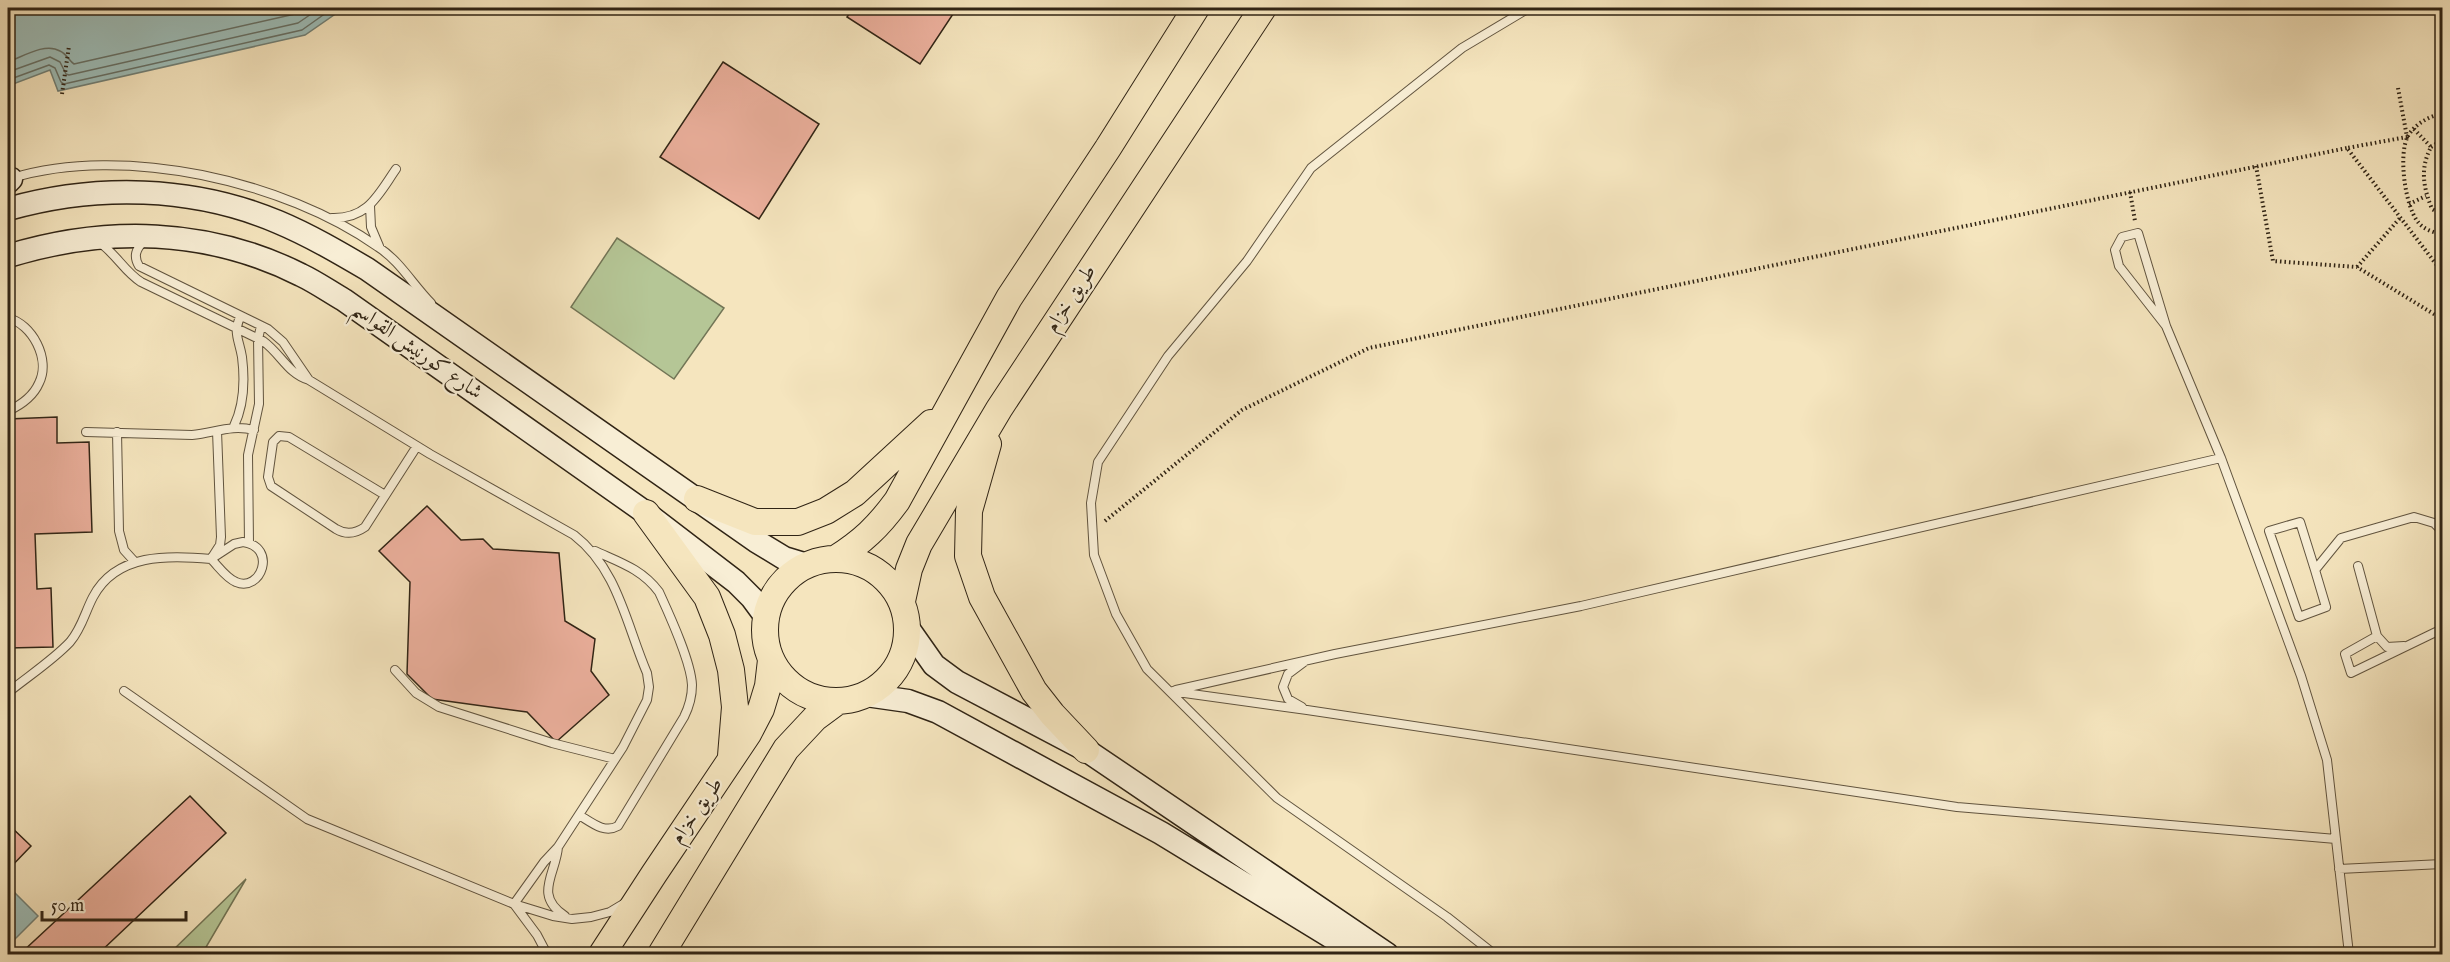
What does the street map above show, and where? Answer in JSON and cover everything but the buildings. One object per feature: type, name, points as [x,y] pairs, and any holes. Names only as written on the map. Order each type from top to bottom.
[{"type":"main road","points":[[1196,8],[1108,148],[1009,298],[897,501],[882,522],[861,543],[835,559],[807,565],[788,578],[774,596],[766,617],[765,639],[771,660],[787,682],[811,697],[838,701],[866,695],[908,701],[938,712],[1161,833],[1359,954]]},
{"type":"main road","name":"طريق خزام","points":[[902,601],[909,569],[919,544],[999,409],[1263,8]]},
{"type":"main road","name":"شارع كورنيش القواسم","points":[[8,209],[62,196],[113,192],[168,194],[219,203],[276,221],[322,243],[367,269],[784,558],[807,565]]},
{"type":"main road","name":"شارع كورنيش القواسم","points":[[8,256],[42,245],[90,237],[150,236],[199,241],[257,256],[301,275],[373,320],[646,513],[736,582],[766,617]]},
{"type":"main road","points":[[697,499],[755,522],[798,522],[826,511],[855,493],[951,405]]},
{"type":"main road","points":[[999,409],[969,512],[969,556],[982,597],[1035,691],[1052,714],[1086,750]]},
{"type":"main road","points":[[646,513],[707,597],[722,635],[731,670],[735,707],[730,763]]},
{"type":"main road","points":[[835,559],[862,564],[885,578],[902,601],[908,628],[934,665],[957,682],[1086,750],[1387,954]]},
{"type":"main road","points":[[866,695],[888,679],[903,656],[908,628]]},
{"type":"main road","name":"طريق خزام","points":[[602,954],[730,763],[761,709],[768,686],[771,660]]},
{"type":"main road","name":"طريق خزام","points":[[661,954],[786,748],[815,718],[838,701]]},
{"type":"lane","points":[[1494,954],[1447,917],[1276,798],[1147,669],[1116,614],[1094,555],[1091,503],[1098,462],[1168,356],[1247,261],[1311,168],[1462,48],[1528,8]]},
{"type":"lane","name":"شارع كورنيش القواسم","points":[[8,180],[35,171],[84,165],[148,168],[199,174],[258,189],[328,218],[380,248],[396,262],[427,298],[474,342]]},
{"type":"lane","points":[[328,218],[348,217],[370,206],[396,169]]},
{"type":"lane","points":[[370,206],[371,227],[380,248]]},
{"type":"lane","points":[[2166,326],[2119,266],[2115,250],[2122,237],[2138,233],[2166,326],[2221,458],[2301,676],[2327,760],[2349,954]]},
{"type":"lane","points":[[150,236],[136,250],[135,257],[139,266],[261,326],[283,342],[309,380]]},
{"type":"lane","points":[[90,237],[110,250],[130,274],[141,282],[258,339],[278,353],[293,373],[309,380],[417,446],[574,535],[590,548],[607,570],[647,673],[649,687],[647,700],[642,713],[615,759],[579,815],[558,847],[544,862],[514,904]]},
{"type":"lane","points":[[234,426],[241,409],[243,387],[241,354],[235,329],[240,317]]},
{"type":"lane","points":[[8,318],[18,321],[29,331],[42,362],[40,382],[29,398],[8,411]]},
{"type":"lane","points":[[249,543],[248,455],[259,404],[258,339],[261,326]]},
{"type":"lane","points":[[86,432],[192,435],[234,426],[254,430]]},
{"type":"lane","points":[[211,559],[216,553],[221,537],[217,431]]},
{"type":"lane","points":[[117,432],[120,541],[124,550],[134,561]]},
{"type":"lane","points":[[385,495],[289,437],[279,436],[273,442],[268,477],[271,486],[341,532],[352,533],[365,527],[417,446]]},
{"type":"lane","points":[[1169,691],[1307,660],[1581,606],[2221,458]]},
{"type":"lane","points":[[2315,570],[2341,538],[2414,517],[2434,523],[2442,531]]},
{"type":"lane","points":[[2300,522],[2315,570],[2326,607],[2299,617],[2269,531],[2300,522]]},
{"type":"lane","points":[[10,691],[70,642],[100,586],[116,572],[134,561],[181,557],[211,559],[234,544],[249,543],[260,551],[264,563],[259,576],[247,583],[234,581],[211,559]]},
{"type":"lane","points":[[579,815],[603,829],[610,830],[618,826],[684,717],[689,707],[692,687],[688,668],[668,613],[652,582],[634,568],[590,548]]},
{"type":"lane","points":[[2358,566],[2377,636],[2387,647],[2410,645]]},
{"type":"lane","points":[[2377,636],[2345,654],[2351,673],[2442,629]]},
{"type":"lane","points":[[1307,660],[1288,674],[1283,687],[1288,699],[1307,710]]},
{"type":"lane","points":[[395,670],[416,693],[439,707],[615,759]]},
{"type":"lane","points":[[124,691],[307,819],[514,904],[567,918],[591,917],[610,912],[627,902],[654,874]]},
{"type":"lane","points":[[1169,691],[1957,807],[2336,839]]},
{"type":"lane","points":[[558,847],[558,855],[548,880],[547,889],[554,907],[567,918]]},
{"type":"lane","points":[[2339,869],[2442,864]]},
{"type":"lane","points":[[514,904],[537,935],[547,954]]},
{"type":"path","points":[[62,94],[69,46]]},
{"type":"path","points":[[2398,88],[2407,137],[2403,166],[2409,204],[2418,223],[2434,233],[2442,234]]},
{"type":"path","points":[[1093,531],[1242,410],[1369,348],[2407,137],[2420,123],[2442,114]]},
{"type":"path","points":[[2415,129],[2431,147]]},
{"type":"path","points":[[2442,140],[2431,147],[2424,160],[2423,180],[2426,196],[2432,209],[2442,215]]},
{"type":"path","points":[[2347,148],[2436,264],[2442,261]]},
{"type":"path","points":[[2256,166],[2273,261],[2357,267],[2437,316],[2442,312]]},
{"type":"path","points":[[2130,192],[2138,233]]},
{"type":"path","points":[[2409,204],[2426,196]]},
{"type":"path","points":[[2357,267],[2400,218]]},
{"type":"green space","points":[[617,238],[724,308],[674,379],[571,307]]},
{"type":"green space","points":[[246,879],[202,954],[169,954]]},
{"type":"water","points":[[8,8],[344,8],[305,35],[58,91],[50,70],[8,86]]},
{"type":"water","points":[[8,886],[38,916],[14,940],[8,934]]}]
